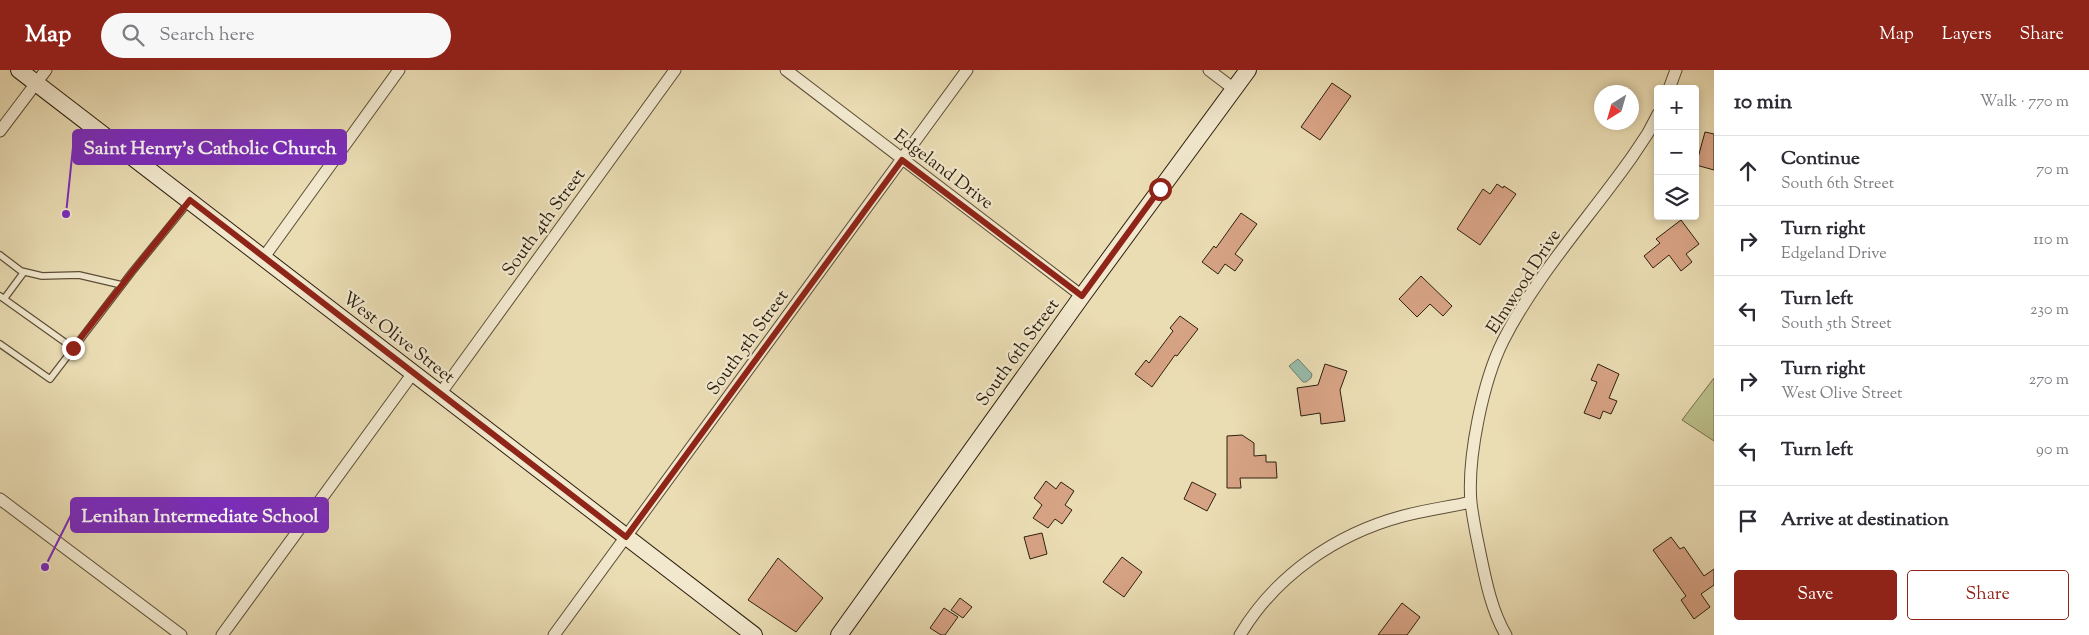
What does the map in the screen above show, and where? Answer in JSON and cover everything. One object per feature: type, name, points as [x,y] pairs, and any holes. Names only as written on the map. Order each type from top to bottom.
[{"type":"main road","name":"West Olive Street","points":[[19,70],[41,76],[190,200],[754,635]]},
{"type":"main road","name":"South 6th Street","points":[[839,635],[1082,296],[1248,70]]},
{"type":"street","points":[[264,257],[400,70]]},
{"type":"street","name":"South 4th Street","points":[[440,394],[674,70]]},
{"type":"street","name":"Edgeland Drive","points":[[786,70],[1082,296]]},
{"type":"street","name":"South 5th Street","points":[[554,635],[967,70]]},
{"type":"street","points":[[1209,70],[1234,89]]},
{"type":"street","points":[[1670,85],[1676,70]]},
{"type":"street","points":[[0,131],[41,76]]},
{"type":"street","name":"Elmwood Drive","points":[[1506,635],[1500,625],[1485,575],[1471,502],[1473,450],[1488,381],[1503,342],[1541,280],[1632,157],[1654,122]]},
{"type":"street","points":[[222,635],[414,373]]},
{"type":"street","points":[[0,499],[181,635]]},
{"type":"street","points":[[1240,635],[1249,620],[1283,581],[1307,561],[1334,543],[1363,529],[1404,516],[1471,502]]},
{"type":"lane","points":[[0,344],[50,379],[190,200]]},
{"type":"lane","points":[[0,255],[24,272],[42,276],[79,275],[122,285]]},
{"type":"lane","points":[[24,272],[2,298],[73,348]]},
{"type":"green space","points":[[1714,378],[1714,441],[1682,420]]},
{"type":"shaded area","points":[[1298,359],[1312,374],[1311,378],[1306,382],[1303,382],[1289,366]]},
{"type":"building","points":[[1332,83],[1351,96],[1320,140],[1301,127]]},
{"type":"building","points":[[1705,132],[1714,134],[1714,170],[1699,166],[1699,154]]},
{"type":"building","points":[[1497,184],[1516,194],[1480,245],[1457,229],[1483,189],[1490,194]]},
{"type":"building","points":[[1241,213],[1257,224],[1235,254],[1243,260],[1235,271],[1225,264],[1218,274],[1202,262],[1214,246],[1216,248]]},
{"type":"building","points":[[1681,220],[1699,244],[1686,254],[1692,262],[1681,271],[1669,255],[1653,268],[1644,256],[1660,243],[1656,239]]},
{"type":"building","points":[[1421,276],[1452,306],[1443,316],[1430,304],[1417,317],[1399,299]]},
{"type":"building","points":[[1180,316],[1198,329],[1177,356],[1175,355],[1152,387],[1135,374],[1146,360],[1149,363],[1173,331],[1170,328]]},
{"type":"building","points":[[1325,364],[1347,371],[1340,390],[1345,421],[1321,424],[1320,413],[1301,416],[1297,388],[1318,385]]},
{"type":"building","points":[[1598,364],[1619,374],[1609,398],[1617,401],[1611,414],[1603,411],[1600,419],[1584,413],[1597,382],[1591,380]]},
{"type":"building","points":[[1242,435],[1254,443],[1254,456],[1266,455],[1266,462],[1276,462],[1277,478],[1240,478],[1241,488],[1227,488],[1227,436]]},
{"type":"building","points":[[1046,481],[1056,489],[1061,482],[1074,491],[1065,505],[1072,510],[1062,524],[1055,519],[1048,528],[1033,518],[1042,505],[1034,498]]},
{"type":"building","points":[[1192,482],[1216,494],[1207,511],[1184,499]]},
{"type":"building","points":[[1042,533],[1047,554],[1030,559],[1024,537]]},
{"type":"building","points":[[1671,537],[1680,549],[1684,547],[1704,576],[1714,569],[1714,585],[1701,594],[1710,607],[1694,619],[1681,600],[1686,596],[1653,550]]},
{"type":"building","points":[[1122,557],[1142,572],[1124,597],[1103,582]]},
{"type":"building","points":[[778,558],[823,598],[796,632],[748,600]]},
{"type":"building","points":[[960,598],[972,607],[963,618],[951,610]]},
{"type":"building","points":[[1402,603],[1420,617],[1407,635],[1378,635]]},
{"type":"building","points":[[944,608],[958,617],[945,635],[941,635],[930,628]]},
{"type":"place","name":"Saint Henry's Catholic Church","points":[[66,214]]},
{"type":"place","name":"Lenihan Intermediate School","points":[[45,567]]},
{"type":"route","points":[[73,348],[190,200],[626,537],[902,160],[1082,296],[1160,189]]}]
